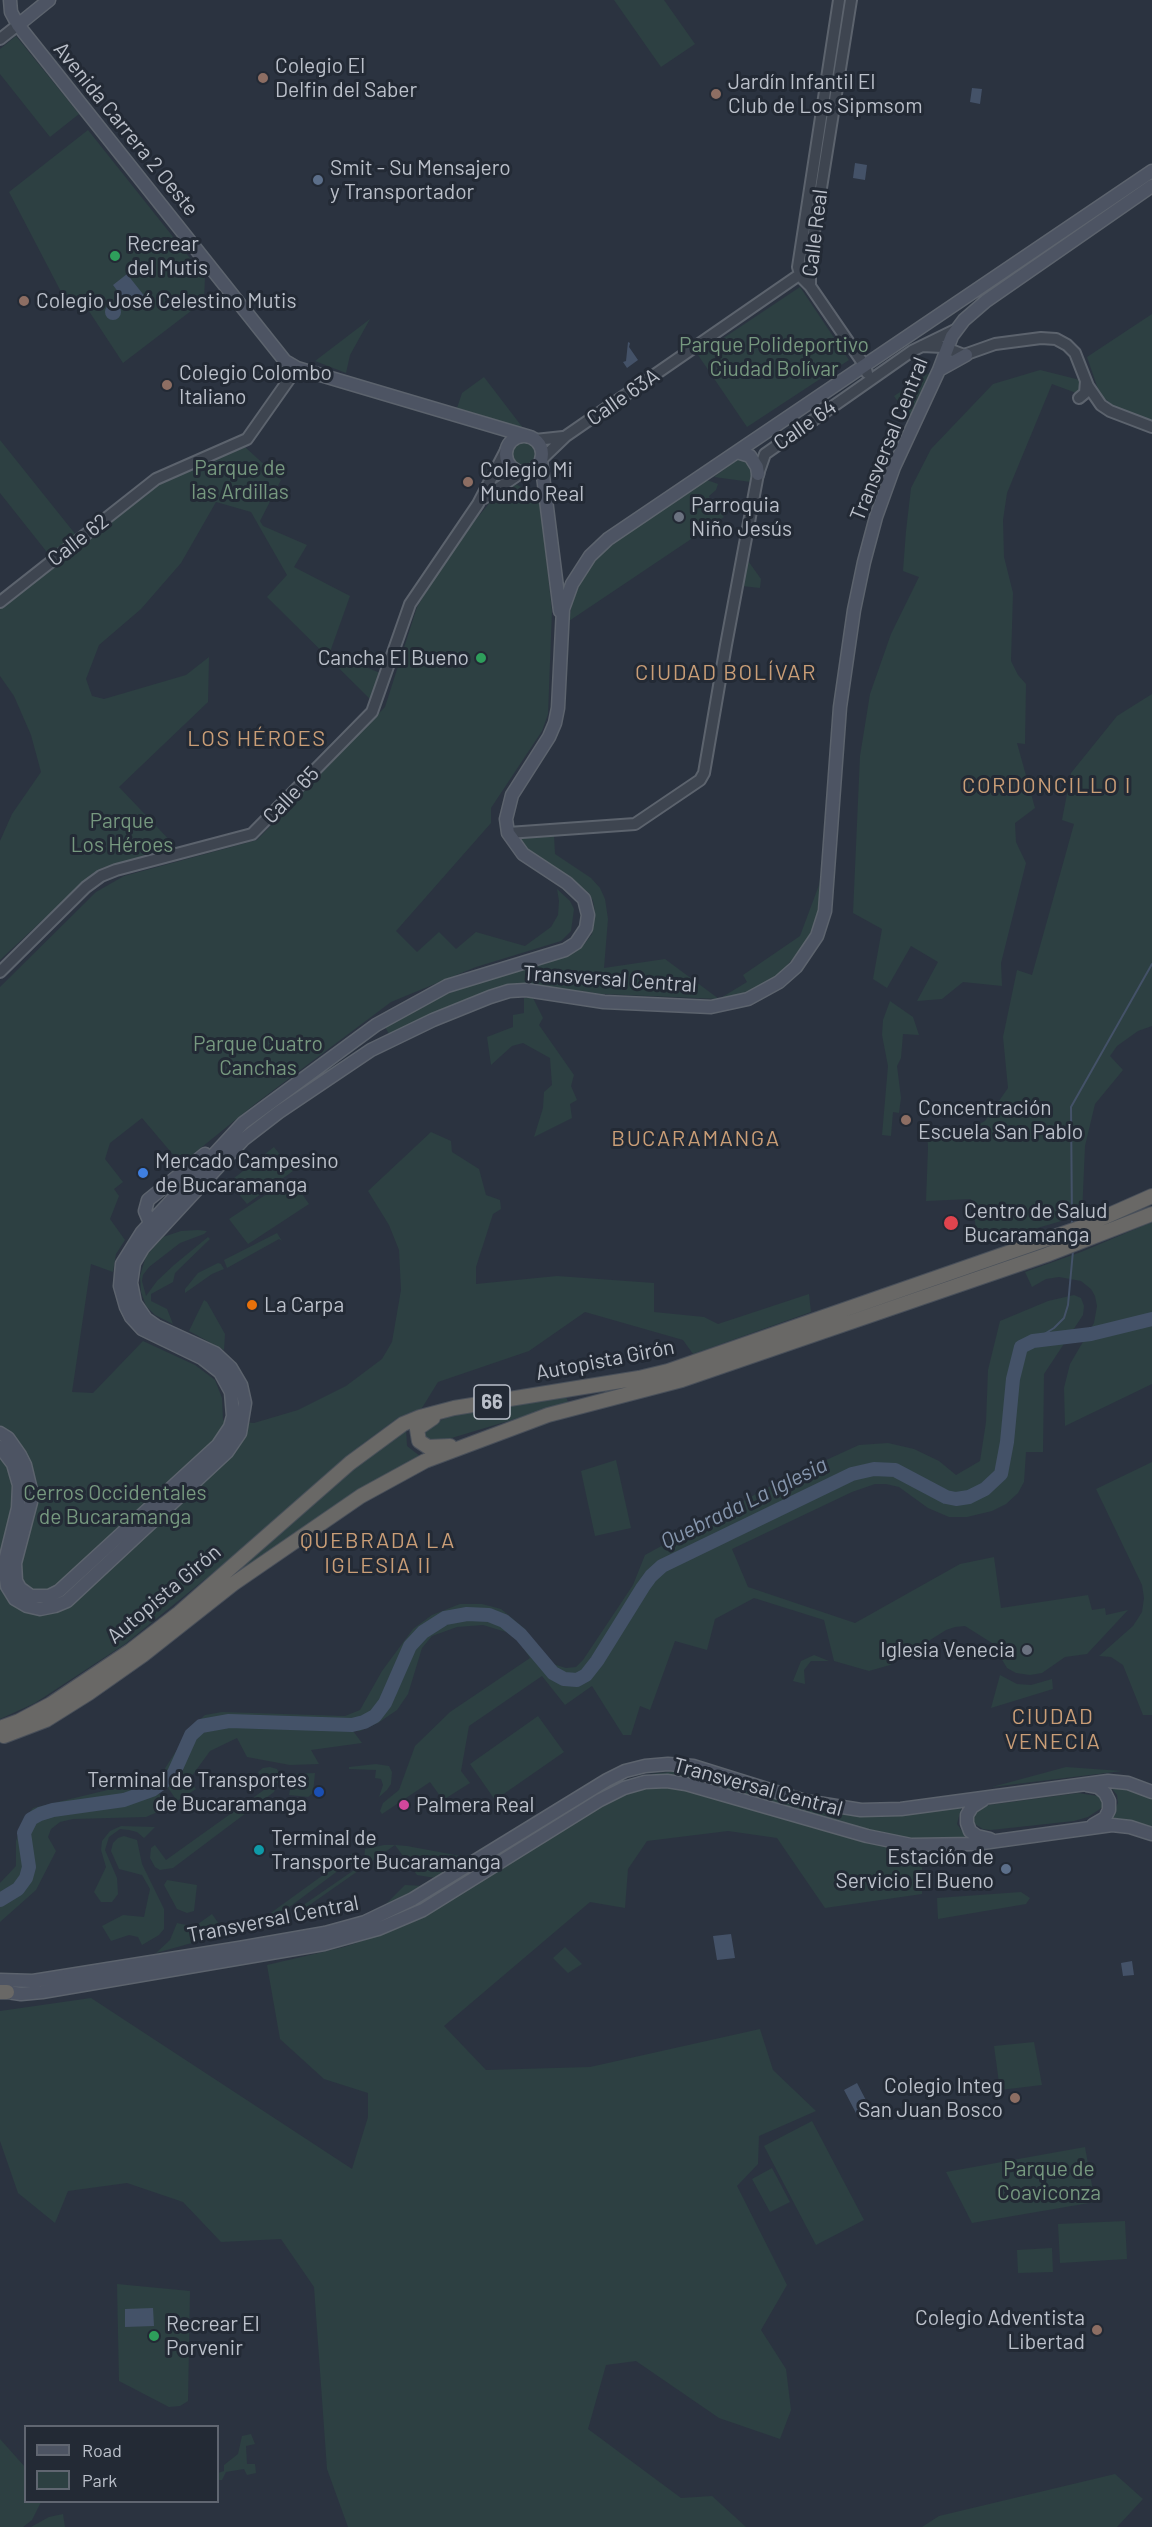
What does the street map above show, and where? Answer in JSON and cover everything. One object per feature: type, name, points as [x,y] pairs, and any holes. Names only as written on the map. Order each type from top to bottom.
[{"type":"highway","name":"Autopista Girón","points":[[0,1728],[51,1704],[130,1652],[179,1613],[377,1441],[420,1417],[454,1408],[639,1378],[668,1371],[1082,1227],[1152,1197]]},
{"type":"highway","name":"Autopista Girón","points":[[0,1737],[46,1719],[89,1693],[143,1655],[224,1590],[361,1496],[406,1470],[462,1446],[562,1410],[682,1380],[1081,1243],[1152,1214]]},
{"type":"highway","points":[[454,1408],[419,1426],[417,1436],[421,1444],[428,1447],[462,1446]]},
{"type":"main road","points":[[10,0],[12,16],[18,25],[47,0]]},
{"type":"main road","points":[[39,0],[47,0]]},
{"type":"main road","name":"Avenida Carrera 2 Oeste","points":[[18,25],[282,358],[297,368],[532,439]]},
{"type":"main road","name":"Transversal Central","points":[[154,1227],[232,1133],[267,1103],[376,1025],[447,986],[560,952],[576,943],[588,923],[587,906],[584,899],[567,883],[522,854],[508,833],[506,812],[512,795],[549,737],[555,723],[560,691],[561,622],[567,597],[578,573],[608,539],[1152,171]]},
{"type":"main road","name":"Transversal Central","points":[[0,1447],[8,1455],[17,1473],[19,1491],[18,1508],[4,1565],[7,1586],[15,1599],[27,1606],[40,1609],[55,1606],[67,1601],[227,1452],[236,1441],[245,1414],[241,1384],[231,1368],[215,1353],[154,1336],[136,1324],[121,1293],[120,1277],[124,1257],[226,1155],[261,1125],[371,1050],[462,1008],[500,994],[526,990],[604,1002],[711,1007],[759,994],[779,982],[796,967],[817,936],[825,911],[842,688],[864,562],[876,517],[894,467],[939,370],[954,350],[955,330],[986,301],[1152,186]]},
{"type":"main road","points":[[940,315],[947,319],[955,330]]},
{"type":"main road","points":[[939,370],[954,350]]},
{"type":"main road","points":[[502,429],[507,448],[506,456],[511,467],[537,479],[545,492]]},
{"type":"main road","points":[[507,448],[518,437],[532,439],[541,449],[561,622]]},
{"type":"main road","points":[[737,452],[744,453],[754,461],[758,474]]},
{"type":"main road","points":[[525,472],[538,465],[541,460]]},
{"type":"main road","points":[[555,568],[562,576],[573,576],[578,573]]},
{"type":"main road","name":"Transversal Central","points":[[0,1433],[8,1438],[26,1465],[31,1490],[31,1502],[15,1563],[16,1581],[20,1588],[31,1596],[49,1596],[59,1591],[225,1436],[233,1416],[231,1392],[227,1382],[212,1364],[187,1345]]},
{"type":"main road","name":"Transversal Central","points":[[2,1989],[33,1981],[325,1933],[365,1922],[413,1899],[607,1780],[625,1771],[645,1766],[676,1764],[693,1766],[805,1801],[861,1810],[886,1810],[1078,1784],[1119,1781],[1138,1785],[1152,1792]]},
{"type":"main road","name":"Transversal Central","points":[[2,1989],[42,1992],[324,1944],[378,1929],[433,1904],[600,1800],[624,1788],[645,1782],[667,1781],[686,1784],[867,1836],[903,1843],[947,1846],[1078,1829],[1120,1826],[1152,1834]]},
{"type":"main road","points":[[1078,1784],[1098,1787],[1109,1801],[1109,1810],[1098,1824],[1078,1829]]},
{"type":"main road","points":[[999,1795],[972,1807],[967,1815],[967,1823],[970,1831],[977,1836],[1004,1839]]},
{"type":"street","name":"Calle Real","points":[[810,286],[799,275],[800,253],[839,0]]},
{"type":"street","name":"Calle Real","points":[[810,286],[810,257],[851,0]]},
{"type":"street","points":[[0,39],[18,25]]},
{"type":"street","name":"Calle 63A","points":[[541,460],[566,436],[799,275]]},
{"type":"street","points":[[810,286],[865,366],[867,373],[863,384]]},
{"type":"street","name":"Calle 64","points":[[508,833],[635,824],[703,777],[758,474],[765,454],[773,446],[863,384],[922,346],[955,330]]},
{"type":"street","points":[[922,346],[954,350],[1041,338],[1056,339],[1067,345],[1074,353],[1086,381],[1101,405],[1152,427]]},
{"type":"street","name":"Calle 62","points":[[0,602],[156,479],[247,439],[297,368]]},
{"type":"street","points":[[1079,398],[1087,389],[1086,381]]},
{"type":"street","name":"Calle 63A","points":[[532,439],[555,440],[566,436]]},
{"type":"street","name":"Calle 65","points":[[0,972],[86,887],[101,876],[116,870],[248,836],[256,831],[374,709],[410,604],[478,504],[507,448]]},
{"type":"street","name":"Calle 65","points":[[478,504],[507,481],[525,472]]},
{"type":"green space","points":[[614,0],[664,0],[695,44],[661,67]]},
{"type":"green space","points":[[16,36],[79,114],[50,137],[0,74],[0,49]]},
{"type":"green space","name":"Recrear del Mutis","points":[[88,130],[205,277],[204,301],[123,363],[83,302],[70,309],[9,192]]},
{"type":"green space","name":"Parque Polideportivo Ciudad Bolívar","points":[[800,287],[849,360],[747,427],[698,355]]},
{"type":"green space","points":[[1152,314],[1152,422],[1116,408],[1104,398],[1098,389],[1087,357]]},
{"type":"green space","points":[[370,319],[350,355],[346,373],[315,361]]},
{"type":"green space","points":[[1040,370],[1080,380],[1080,385],[1079,394],[1052,384],[1007,493],[1003,520],[1004,557],[1013,593],[1011,661],[1026,684],[1025,744],[1017,743],[1035,808],[1015,823],[1016,842],[1026,863],[1001,963],[1002,986],[963,982],[942,999],[917,1001],[938,962],[911,946],[887,988],[873,979],[882,929],[853,913],[860,756],[870,694],[891,634],[919,577],[903,571],[906,531],[911,488],[931,449],[993,384]]},
{"type":"green space","points":[[932,371],[909,418],[894,396]]},
{"type":"green space","points":[[484,377],[523,428],[457,408],[462,393]]},
{"type":"green space","points":[[0,440],[76,535],[50,556],[0,493]]},
{"type":"green space","points":[[523,442],[531,446],[535,454],[531,462],[523,466],[515,462],[511,454],[515,446]]},
{"type":"green space","points":[[245,447],[281,480],[260,521],[263,526],[307,545],[294,567],[350,596],[330,652],[380,673],[370,699],[267,597],[287,575],[251,512],[216,502],[181,563],[141,609],[99,645],[86,679],[92,696],[104,699],[186,675],[209,657],[208,702],[119,787],[177,848],[102,868],[92,874],[0,960],[0,841],[12,814],[41,772],[31,735],[14,696],[0,676],[0,608],[157,484]]},
{"type":"green space","points":[[742,456],[753,468],[751,482],[714,477]]},
{"type":"green space","points":[[707,480],[718,484],[716,490],[709,496],[711,502],[724,517],[569,621],[572,603],[580,584],[599,555],[621,537]]},
{"type":"green space","name":"Cerros Occidentales de Bucaramanga","points":[[513,483],[539,495],[552,611],[548,714],[542,731],[491,808],[491,823],[396,931],[417,952],[439,932],[456,949],[476,932],[525,946],[551,927],[558,915],[557,889],[570,901],[574,909],[571,931],[561,941],[476,967],[391,1002],[255,1104],[181,1164],[142,1118],[110,1143],[105,1159],[123,1182],[114,1189],[119,1196],[110,1219],[125,1240],[116,1254],[113,1272],[91,1264],[72,1392],[93,1393],[143,1341],[195,1365],[215,1380],[222,1398],[223,1420],[254,1423],[298,1410],[346,1386],[382,1359],[392,1342],[401,1290],[399,1250],[389,1225],[368,1191],[431,1132],[451,1141],[452,1152],[479,1169],[486,1195],[500,1200],[501,1209],[493,1214],[476,1267],[476,1284],[557,1276],[654,1283],[654,1312],[704,1317],[718,1324],[809,1294],[811,1312],[693,1354],[683,1340],[585,1312],[529,1351],[438,1382],[422,1408],[399,1417],[361,1445],[225,1563],[125,1644],[35,1703],[0,1719],[0,987],[96,892],[124,876],[257,840],[385,707],[417,607],[456,543],[493,499]]},
{"type":"green space","points":[[746,558],[761,579],[760,588],[742,586]]},
{"type":"green space","points":[[1152,694],[1152,1026],[1138,1031],[1117,1046],[1110,1056],[1123,1070],[1095,1104],[1085,1146],[1082,1215],[979,1245],[971,1199],[926,1201],[927,1128],[949,1140],[985,1121],[1008,1088],[1003,1037],[1017,970],[1032,975],[1074,824],[1062,820],[1071,773],[1117,716]]},
{"type":"green space","points":[[554,835],[555,854],[591,878],[600,888],[605,899],[608,919],[604,968],[665,959],[719,999],[602,994],[541,986],[512,986],[490,990],[451,1005],[389,1034],[385,1027],[426,1002],[473,984],[569,955],[582,947],[592,934],[595,912],[589,893],[523,847],[516,837]]},
{"type":"green space","points":[[826,842],[821,901],[817,922],[807,943],[779,974],[753,991],[719,999],[747,982],[743,975],[800,936],[819,885]]},
{"type":"green space","points":[[524,998],[533,998],[543,1018],[539,1025],[574,1075],[571,1086],[577,1100],[570,1104],[572,1118],[534,1137],[543,1108],[544,1092],[552,1085],[550,1058],[523,1043],[512,1046],[491,1065],[487,1037],[513,1027],[513,1015],[524,1013]]},
{"type":"green space","points":[[890,1001],[913,1017],[919,1035],[903,1034],[901,1058],[897,1066],[901,1098],[899,1113],[893,1112],[891,1136],[882,1135],[888,1066],[882,1035],[883,1020]]},
{"type":"green space","points":[[274,1147],[293,1171],[247,1204],[229,1182]]},
{"type":"green space","points":[[291,1178],[309,1204],[248,1244],[229,1219]]},
{"type":"green space","points":[[1152,1222],[1152,1384],[1065,1426],[1064,1388],[1070,1364],[1094,1323],[1097,1306],[1095,1296],[1091,1289],[1081,1281],[1059,1277],[1046,1279],[1032,1287],[1025,1272],[1081,1252]]},
{"type":"green space","points":[[181,1231],[207,1231],[180,1243],[149,1267],[143,1275],[142,1281],[146,1296],[157,1281],[174,1265],[208,1237],[210,1239],[175,1273],[173,1282],[151,1294],[151,1301],[167,1309],[173,1324],[155,1315],[146,1306],[141,1292],[140,1276],[146,1256],[163,1237]]},
{"type":"green space","points":[[277,1233],[282,1241],[279,1239],[227,1268],[224,1260]]},
{"type":"green space","points":[[218,1263],[224,1269],[212,1274],[185,1293],[185,1289],[198,1273]]},
{"type":"green space","points":[[1074,1295],[1081,1298],[1084,1306],[1083,1315],[1044,1374],[1043,1452],[1026,1452],[1024,1482],[1018,1493],[1006,1504],[992,1511],[967,1517],[949,1517],[928,1508],[899,1487],[875,1484],[852,1492],[732,1549],[748,1587],[855,1623],[960,1564],[994,1557],[1001,1608],[1088,1595],[1092,1610],[1105,1608],[1106,1615],[1128,1610],[1087,1654],[1065,1657],[1042,1673],[1030,1675],[1016,1673],[1007,1668],[992,1643],[965,1626],[946,1630],[890,1665],[869,1671],[834,1661],[824,1620],[754,1598],[715,1619],[707,1650],[675,1641],[650,1710],[640,1706],[631,1735],[623,1735],[592,1686],[565,1705],[542,1676],[469,1726],[461,1771],[470,1783],[443,1800],[430,1782],[382,1814],[380,1811],[383,1803],[399,1790],[415,1746],[450,1712],[530,1658],[519,1642],[506,1632],[483,1625],[457,1627],[432,1636],[422,1648],[408,1694],[397,1710],[378,1723],[360,1731],[353,1731],[362,1743],[311,1750],[319,1764],[290,1765],[247,1757],[237,1738],[210,1751],[189,1780],[196,1789],[177,1801],[160,1776],[191,1728],[205,1715],[222,1712],[345,1716],[360,1710],[382,1671],[413,1629],[432,1615],[460,1604],[482,1604],[501,1609],[524,1628],[553,1664],[566,1668],[576,1667],[633,1585],[645,1555],[776,1483],[859,1445],[888,1443],[914,1449],[939,1461],[956,1475],[980,1461],[986,1422],[988,1370],[1000,1321],[1048,1301]]},
{"type":"green space","points":[[204,1300],[225,1334],[224,1350],[189,1331]]},
{"type":"green space","points":[[566,1395],[568,1403],[445,1440],[432,1442],[424,1438],[423,1428],[451,1416]]},
{"type":"green space","points":[[406,1428],[407,1446],[420,1456],[354,1493],[214,1588],[344,1475]]},
{"type":"green space","points":[[616,1460],[631,1528],[595,1536],[581,1471]]},
{"type":"green space","points":[[1152,1462],[1152,1715],[1143,1715],[1123,1665],[1111,1657],[1099,1656],[1133,1626],[1142,1612],[1144,1598],[1142,1585],[1096,1489]]},
{"type":"green space","points":[[814,1655],[829,1661],[811,1661],[804,1670],[805,1684],[793,1681],[801,1661]]},
{"type":"green space","points":[[1000,1675],[1017,1684],[1031,1685],[1052,1679],[1053,1689],[991,1708]]},
{"type":"green space","points":[[538,1716],[564,1752],[495,1800],[470,1764]]},
{"type":"green space","points":[[376,1764],[389,1766],[392,1772],[391,1784],[379,1797],[383,1785],[381,1779],[375,1778],[376,1770],[349,1769],[349,1767]]},
{"type":"green space","points":[[270,1767],[277,1769],[280,1777],[274,1792],[173,1868],[160,1870],[155,1867],[150,1858],[151,1848],[155,1845],[166,1860],[268,1787],[258,1772]]},
{"type":"green space","points":[[1066,1767],[1122,1771],[992,1787]]},
{"type":"green space","points":[[678,1771],[698,1772],[834,1812],[854,1815],[962,1805],[957,1824],[962,1831],[975,1840],[917,1840],[893,1837],[754,1800],[698,1781],[650,1774]]},
{"type":"green space","points":[[315,1773],[313,1793],[308,1797],[289,1795],[293,1774]]},
{"type":"green space","points":[[149,1780],[169,1807],[146,1817],[73,1819],[60,1822],[51,1829],[48,1837],[56,1851],[36,1890],[0,1922],[0,1883],[16,1866],[16,1841],[23,1820],[33,1808]]},
{"type":"green space","points":[[649,1785],[671,1786],[922,1850],[922,1894],[825,1908],[777,1838],[728,1831],[647,1841],[628,1869],[625,1908],[590,1902],[444,2026],[486,2070],[590,2067],[760,2029],[773,2070],[816,2111],[759,2136],[758,2164],[737,2186],[787,2285],[761,2330],[786,2369],[791,2410],[780,2439],[719,2418],[636,2361],[606,2365],[588,2429],[681,2498],[712,2496],[746,2527],[348,2527],[327,2469],[314,2287],[281,2239],[221,2242],[183,2202],[127,2183],[68,2191],[55,2223],[18,2193],[0,2141],[0,2011],[91,1998],[352,2169],[368,2117],[368,2093],[324,2079],[280,2039],[267,1965],[344,1947],[424,1917],[603,1804],[627,1791]]},
{"type":"green space","points":[[1110,1786],[1125,1786],[1152,1797],[1152,1827],[1129,1820],[1109,1820],[1118,1803],[1117,1795]]},
{"type":"green space","points":[[1078,1793],[1103,1798],[1106,1805],[1088,1817],[1074,1821],[991,1830],[983,1829],[973,1823],[973,1814],[988,1805]]},
{"type":"green space","points":[[121,1826],[155,1827],[144,1838],[137,1832],[120,1829],[109,1837],[105,1850],[117,1878],[118,1894],[112,1902],[101,1902],[94,1892],[106,1867],[101,1850],[102,1841],[110,1831]]},
{"type":"green space","points":[[124,1836],[137,1840],[142,1864],[164,1909],[164,1929],[159,1935],[142,1945],[138,1937],[129,1935],[111,1941],[102,1926],[123,1915],[144,1917],[150,1889],[142,1875],[119,1869],[111,1851],[113,1843]]},
{"type":"green space","points":[[395,1845],[301,1911],[299,1908],[360,1866],[364,1860],[365,1849]]},
{"type":"green space","points":[[395,1845],[466,1857],[435,1878],[417,1875]]},
{"type":"green space","points":[[352,1854],[356,1860],[354,1863],[343,1867],[272,1920],[268,1915]]},
{"type":"green space","points":[[167,1880],[197,1885],[194,1911],[187,1913],[177,1909],[164,1885]]},
{"type":"green space","points":[[405,1885],[423,1886],[386,1904]]},
{"type":"green space","points":[[1021,1892],[1030,1898],[1026,1904],[938,1919],[937,1898]]},
{"type":"green space","points":[[212,1914],[221,1927],[206,1939],[156,1953],[170,1940],[177,1923],[191,1926]]},
{"type":"green space","points":[[565,1947],[582,1964],[568,1973],[553,1958]]},
{"type":"green space","points":[[1034,2042],[1042,2085],[1000,2090],[994,2046]]},
{"type":"green space","points":[[812,2121],[864,2220],[816,2245],[764,2146]]},
{"type":"green space","name":"Parque de Coaviconza","points":[[1085,2147],[1095,2202],[972,2223],[946,2172]]},
{"type":"green space","points":[[772,2168],[790,2202],[770,2212],[752,2179]]},
{"type":"green space","points":[[1125,2221],[1127,2259],[1060,2263],[1058,2224]]},
{"type":"green space","points":[[1052,2248],[1053,2272],[1018,2273],[1017,2250]]},
{"type":"green space","name":"Recrear El Porvenir","points":[[117,2284],[190,2291],[188,2401],[180,2406],[169,2407],[119,2381]]},
{"type":"green space","points":[[251,2434],[255,2444],[246,2446],[247,2464],[255,2464],[256,2473],[247,2475],[244,2469],[226,2472],[222,2480],[219,2480],[219,2473],[224,2471],[224,2465],[238,2454],[242,2436]]},
{"type":"green space","points":[[0,2439],[24,2466],[24,2503],[40,2503],[32,2520],[23,2527],[0,2527]]},
{"type":"green space","points":[[1115,2474],[1143,2499],[1117,2527],[922,2527],[939,2516]]},
{"type":"green space","points":[[63,2514],[65,2527],[31,2527],[49,2517]]},
{"type":"water","points":[[972,88],[982,89],[980,104],[970,102]]},
{"type":"water","points":[[855,163],[867,165],[865,180],[853,178]]},
{"type":"water","points":[[127,274],[146,298],[131,309],[113,285]]},
{"type":"water","points":[[110,304],[116,304],[121,312],[119,318],[110,320],[105,315],[105,309]]},
{"type":"water","points":[[628,342],[638,360],[627,368],[623,362],[626,361]]},
{"type":"water","points":[[731,1934],[735,1958],[717,1960],[713,1936]]},
{"type":"water","points":[[1132,1961],[1134,1975],[1123,1976],[1121,1963]]},
{"type":"water","points":[[857,2083],[870,2108],[857,2115],[844,2090]]},
{"type":"water","points":[[153,2308],[154,2326],[125,2327],[125,2309]]},
{"type":"waterway","points":[[1072,1224],[1071,1107],[1152,964]]},
{"type":"waterway","points":[[1033,1341],[1054,1328],[1064,1318],[1068,1305],[1073,1251]]},
{"type":"waterway","name":"Quebrada La Iglesia","points":[[0,1900],[18,1889],[26,1878],[29,1867],[24,1833],[31,1819],[53,1810],[124,1800],[152,1790],[173,1775],[191,1735],[201,1726],[229,1721],[352,1725],[364,1722],[375,1716],[385,1703],[410,1646],[423,1632],[445,1618],[467,1614],[489,1615],[504,1621],[521,1635],[553,1673],[564,1679],[577,1680],[586,1675],[597,1661],[643,1587],[662,1566],[852,1474],[874,1469],[895,1470],[946,1497],[956,1499],[969,1497],[985,1489],[1001,1474],[1007,1442],[1013,1379],[1021,1347],[1033,1341],[1091,1334],[1152,1319]]},
{"type":"place","name":"Colegio El Delfin del Saber","points":[[263,78]]},
{"type":"place","name":"Jardín Infantil El Club de Los Sipmsom","points":[[716,94]]},
{"type":"place","name":"Smit - Su Mensajero y Transportador","points":[[318,180]]},
{"type":"place","name":"Recrear del Mutis","points":[[115,256]]},
{"type":"place","name":"Colegio José Celestino Mutis","points":[[24,301]]},
{"type":"place","name":"Colegio Colombo Italiano","points":[[167,385]]},
{"type":"place","name":"Colegio Mi Mundo Real","points":[[468,482]]},
{"type":"place","name":"Parroquia Niño Jesús","points":[[679,517]]},
{"type":"place","name":"Cancha El Bueno","points":[[481,658]]},
{"type":"place","name":"Concentración Escuela San Pablo","points":[[906,1120]]},
{"type":"place","name":"Mercado Campesino de Bucaramanga","points":[[143,1173]]},
{"type":"place","name":"Centro de Salud Bucaramanga","points":[[951,1223]]},
{"type":"place","name":"La Carpa","points":[[252,1305]]},
{"type":"place","name":"Iglesia Venecia","points":[[1027,1650]]},
{"type":"place","name":"Terminal de Transportes de Bucaramanga","points":[[319,1792]]},
{"type":"place","name":"Palmera Real","points":[[404,1805]]},
{"type":"place","name":"Terminal de Transporte Bucaramanga","points":[[259,1850]]},
{"type":"place","name":"Estación de Servicio El Bueno","points":[[1006,1869]]},
{"type":"place","name":"Colegio Integ San Juan Bosco","points":[[1015,2098]]},
{"type":"place","name":"Colegio Adventista Libertad","points":[[1097,2330]]},
{"type":"place","name":"Recrear El Porvenir","points":[[154,2336]]},
{"type":"district","name":"CIUDAD BOLÍVAR","points":[[726,673]]},
{"type":"district","name":"LOS HÉROES","points":[[257,739]]},
{"type":"district","name":"CORDONCILLO I","points":[[1047,786]]},
{"type":"district","name":"BUCARAMANGA","points":[[696,1139]]},
{"type":"district","name":"QUEBRADA LA IGLESIA II","points":[[378,1554]]},
{"type":"district","name":"CIUDAD VENECIA","points":[[1053,1730]]},
{"type":"park label","name":"Parque de las Ardillas","points":[[240,480]]},
{"type":"park label","name":"Parque Los Héroes","points":[[122,833]]},
{"type":"park label","name":"Parque Cuatro Canchas","points":[[258,1056]]}]
